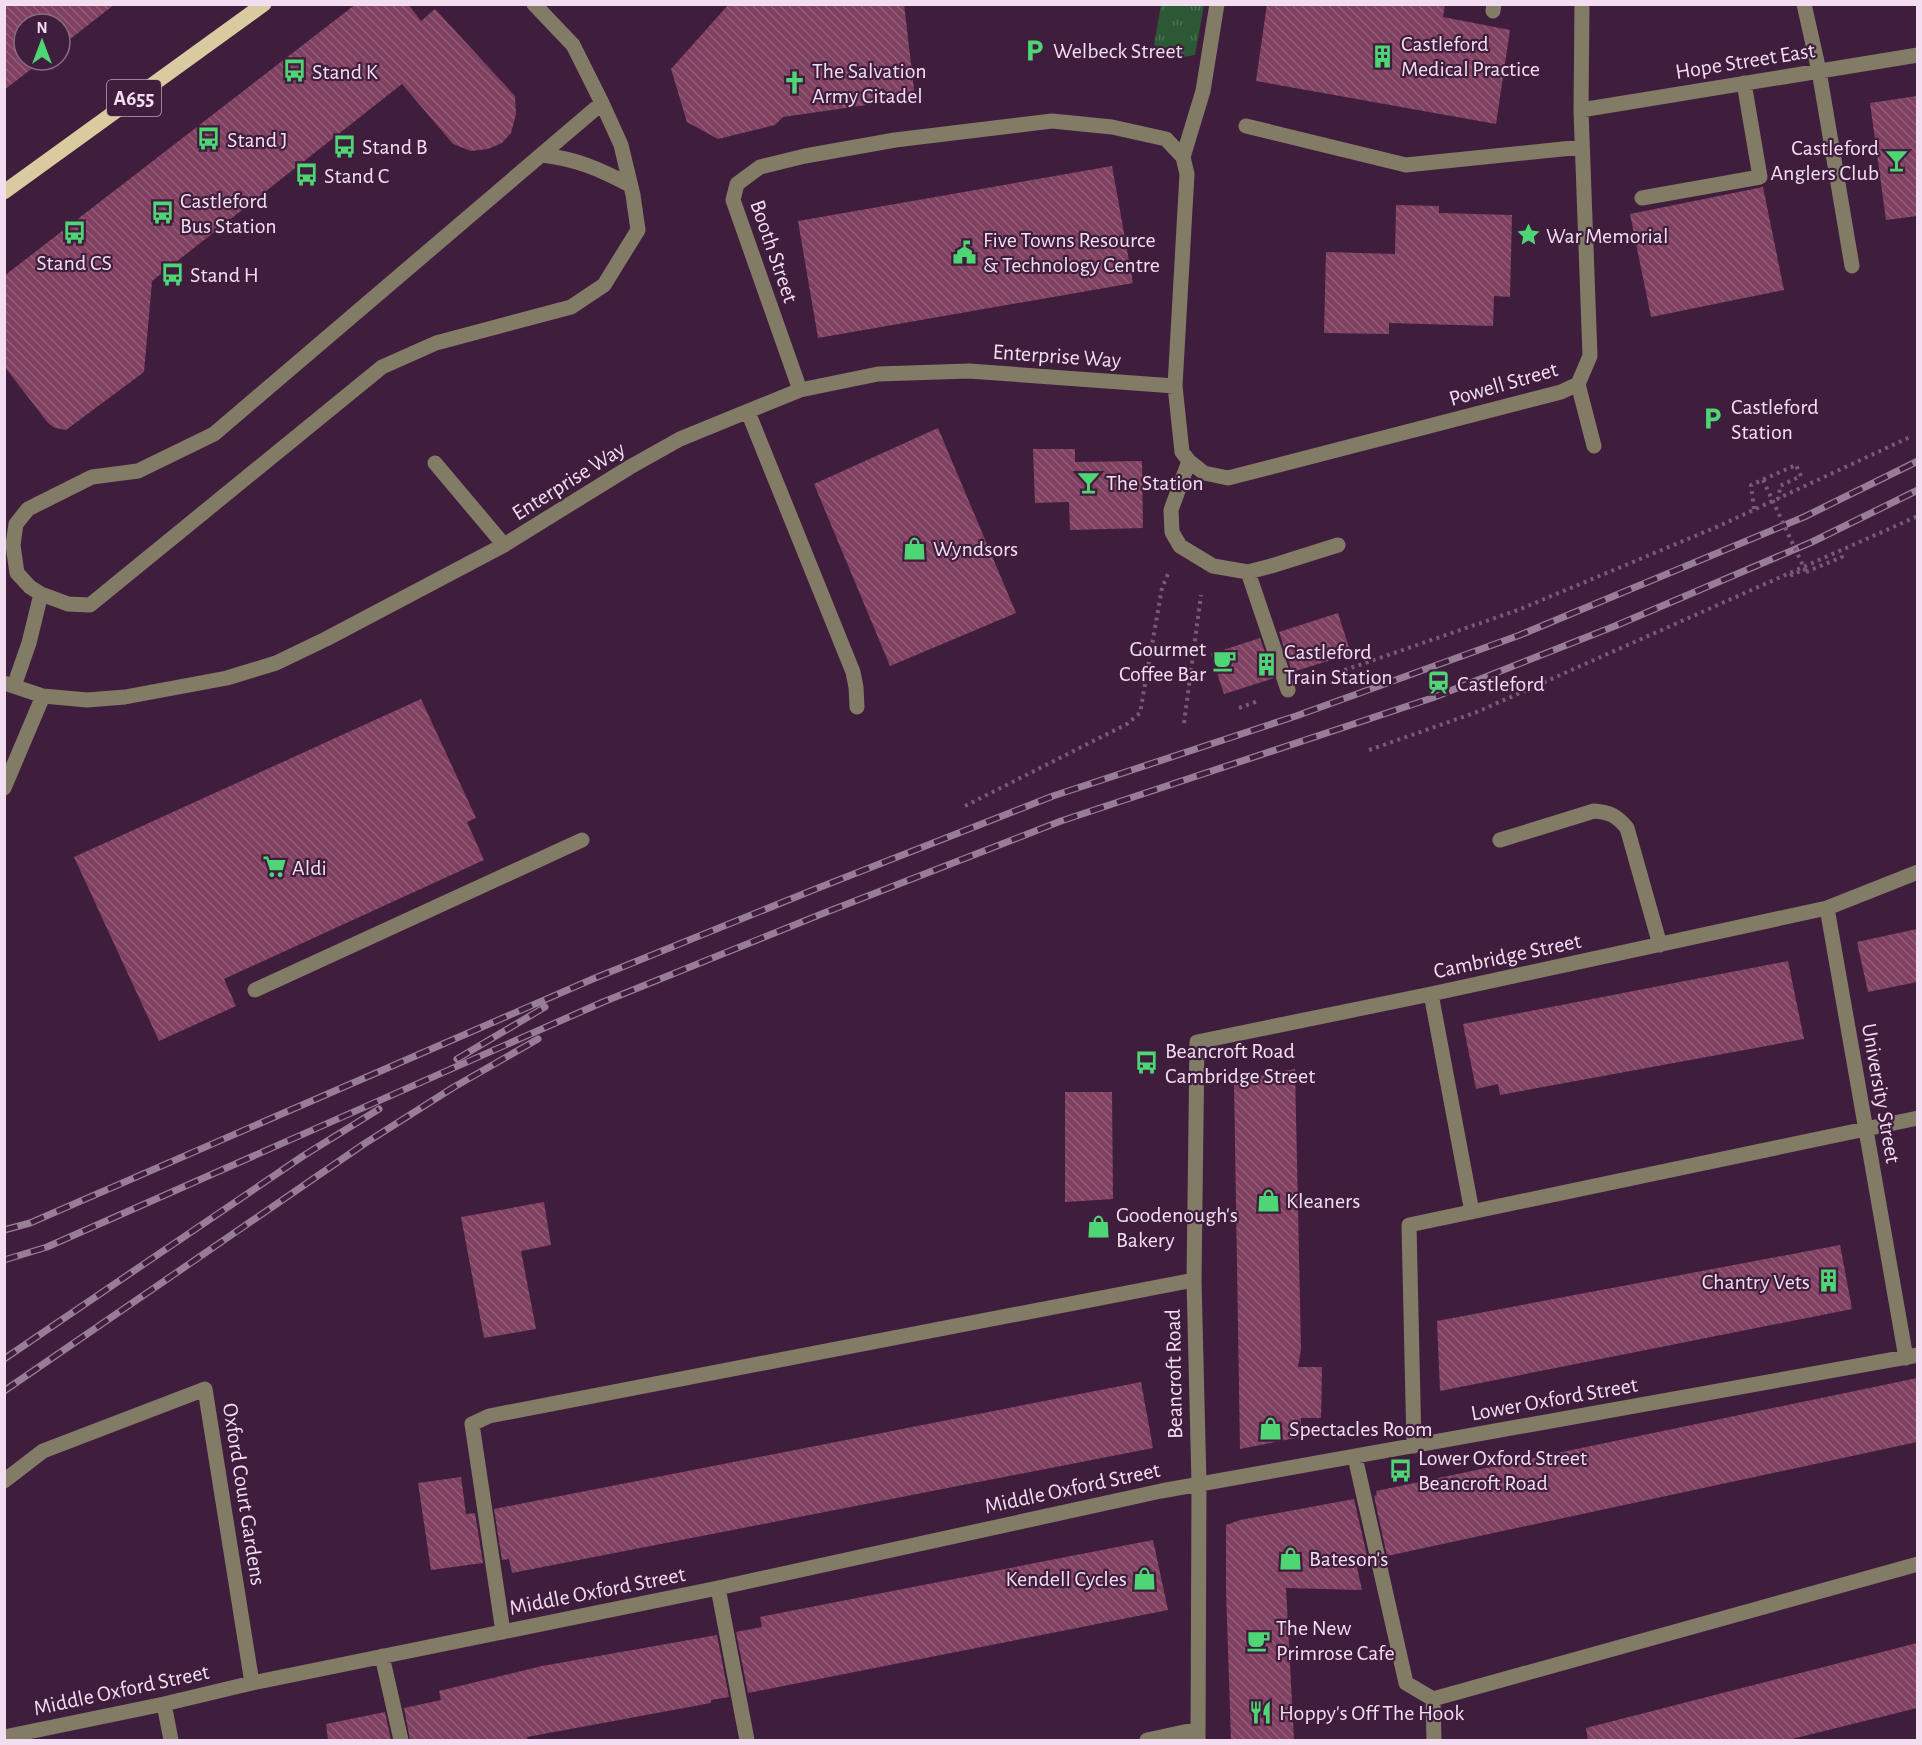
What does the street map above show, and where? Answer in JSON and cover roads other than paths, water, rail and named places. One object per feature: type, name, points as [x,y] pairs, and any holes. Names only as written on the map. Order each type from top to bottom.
[{"type":"main road","name":"A655","points":[[4,192],[264,4]]},
{"type":"street","points":[[534,4],[573,45],[602,103],[621,145],[632,190],[638,230],[604,285],[571,308],[436,343],[382,368],[90,605],[68,604],[41,594],[30,587],[17,573],[13,545],[16,524],[28,509],[92,477],[138,471],[214,434],[602,103]]},
{"type":"street","points":[[1217,4],[1203,91],[1183,157],[1187,174],[1174,386],[1185,456],[1171,510],[1172,532],[1180,546],[1205,562],[1213,566],[1248,572],[1338,545]]},
{"type":"street","name":"Powell Street","points":[[1185,456],[1204,473],[1228,478],[1561,392],[1578,384],[1590,356],[1581,110],[1582,4]]},
{"type":"street","points":[[1804,4],[1819,71],[1852,266]]},
{"type":"street","name":"Hope Street East","points":[[1581,110],[1917,55]]},
{"type":"street","points":[[1642,198],[1760,177],[1743,83]]},
{"type":"street","name":"Booth Street","points":[[800,390],[733,200],[737,184],[760,167],[805,156],[895,140],[1052,121],[1112,126],[1166,138],[1183,157]]},
{"type":"street","points":[[1246,126],[1406,165],[1582,147]]},
{"type":"street","points":[[542,155],[568,158],[594,166],[632,190]]},
{"type":"street","name":"Enterprise Way","points":[[9,684],[43,696],[87,700],[125,697],[227,678],[266,666],[326,639],[504,545],[630,467],[680,439],[800,390],[878,374],[969,371],[1174,386]]},
{"type":"street","points":[[1578,384],[1594,446]]},
{"type":"street","points":[[748,412],[853,672],[857,707]]},
{"type":"street","points":[[435,463],[504,545]]},
{"type":"street","points":[[1248,572],[1288,690]]},
{"type":"street","points":[[9,684],[29,643],[41,594]]},
{"type":"street","points":[[4,788],[43,696]]},
{"type":"street","points":[[1500,840],[1594,811],[1608,812],[1618,818],[1627,828],[1660,945]]},
{"type":"street","points":[[255,990],[582,840]]},
{"type":"street","name":"Cambridge Street","points":[[1197,1042],[1827,908],[1917,872]]},
{"type":"street","name":"University Street","points":[[1827,908],[1866,1130],[1912,1356]]},
{"type":"street","points":[[1431,994],[1472,1212]]},
{"type":"street","name":"Beancroft Road","points":[[1197,1042],[1194,1280],[1198,1484],[1198,1735]]},
{"type":"street","points":[[1414,1446],[1409,1225],[1917,1119]]},
{"type":"street","points":[[503,1632],[472,1424],[489,1416],[1194,1280]]},
{"type":"street","name":"Lower Oxford Street","points":[[1198,1484],[1912,1356]]},
{"type":"street","name":"Oxford Court Gardens","points":[[4,1481],[43,1451],[205,1389],[252,1683]]},
{"type":"street","points":[[1355,1457],[1407,1683],[1433,1698],[1917,1564]]},
{"type":"street","name":"Middle Oxford Street","points":[[4,1737],[252,1683],[718,1588],[1198,1484]]},
{"type":"street","points":[[718,1588],[747,1740]]},
{"type":"street","points":[[382,1656],[401,1740]]},
{"type":"street","points":[[1433,1698],[1434,1740]]},
{"type":"street","points":[[164,1704],[171,1740]]},
{"type":"street","points":[[1147,1740],[1198,1735]]},
{"type":"railway","points":[[4,1230],[30,1223],[595,978],[818,888],[1053,796],[1296,716],[1520,635],[1804,517],[1918,461]]},
{"type":"railway","points":[[4,1260],[47,1247],[603,1002],[824,913],[1061,821],[1432,698],[1615,626],[1812,542],[1918,490]]},
{"type":"railway","points":[[457,1059],[545,1007]]},
{"type":"railway","points":[[4,1391],[364,1144],[454,1087],[538,1039]]},
{"type":"railway","points":[[4,1359],[303,1156],[379,1109]]},
{"type":"place","name":"Welbeck Street","points":[[1035,50]]},
{"type":"place","name":"Castleford Medical Practice","points":[[1383,56]]},
{"type":"place","name":"Stand K","points":[[294,71]]},
{"type":"place","name":"The Salvation Army Citadel","points":[[794,83]]},
{"type":"place","name":"Stand J","points":[[209,139]]},
{"type":"place","name":"Stand B","points":[[344,146]]},
{"type":"place","name":"Castleford Anglers Club","points":[[1897,160]]},
{"type":"place","name":"Stand C","points":[[306,175]]},
{"type":"place","name":"Castleford Bus Station","points":[[162,213]]},
{"type":"place","name":"Stand CS","points":[[74,233]]},
{"type":"place","name":"War Memorial","points":[[1528,235]]},
{"type":"place","name":"Five Towns Resource & Technology Centre","points":[[965,252]]},
{"type":"place","name":"Stand H","points":[[172,274]]},
{"type":"place","name":"Castleford Station","points":[[1713,419]]},
{"type":"place","name":"The Station","points":[[1088,482]]},
{"type":"place","name":"Wyndsors","points":[[915,548]]},
{"type":"place","name":"Gourmet Coffee Bar","points":[[1224,661]]},
{"type":"place","name":"Castleford Train Station","points":[[1266,664]]},
{"type":"place","name":"Castleford","points":[[1439,683]]},
{"type":"place","name":"Aldi","points":[[274,867]]},
{"type":"place","name":"Beancroft Road Cambridge Street","points":[[1147,1063]]},
{"type":"place","name":"Kleaners","points":[[1268,1200]]},
{"type":"place","name":"Goodenough's Bakery","points":[[1098,1227]]},
{"type":"place","name":"Chantry Vets","points":[[1828,1281]]},
{"type":"place","name":"Spectacles Room","points":[[1271,1428]]},
{"type":"place","name":"Lower Oxford Street Beancroft Road","points":[[1400,1470]]},
{"type":"place","name":"Bateson's","points":[[1291,1558]]},
{"type":"place","name":"Kendell Cycles","points":[[1145,1578]]},
{"type":"place","name":"The New Primrose Cafe","points":[[1258,1640]]},
{"type":"place","name":"Hoppy's Off The Hook","points":[[1261,1712]]}]
